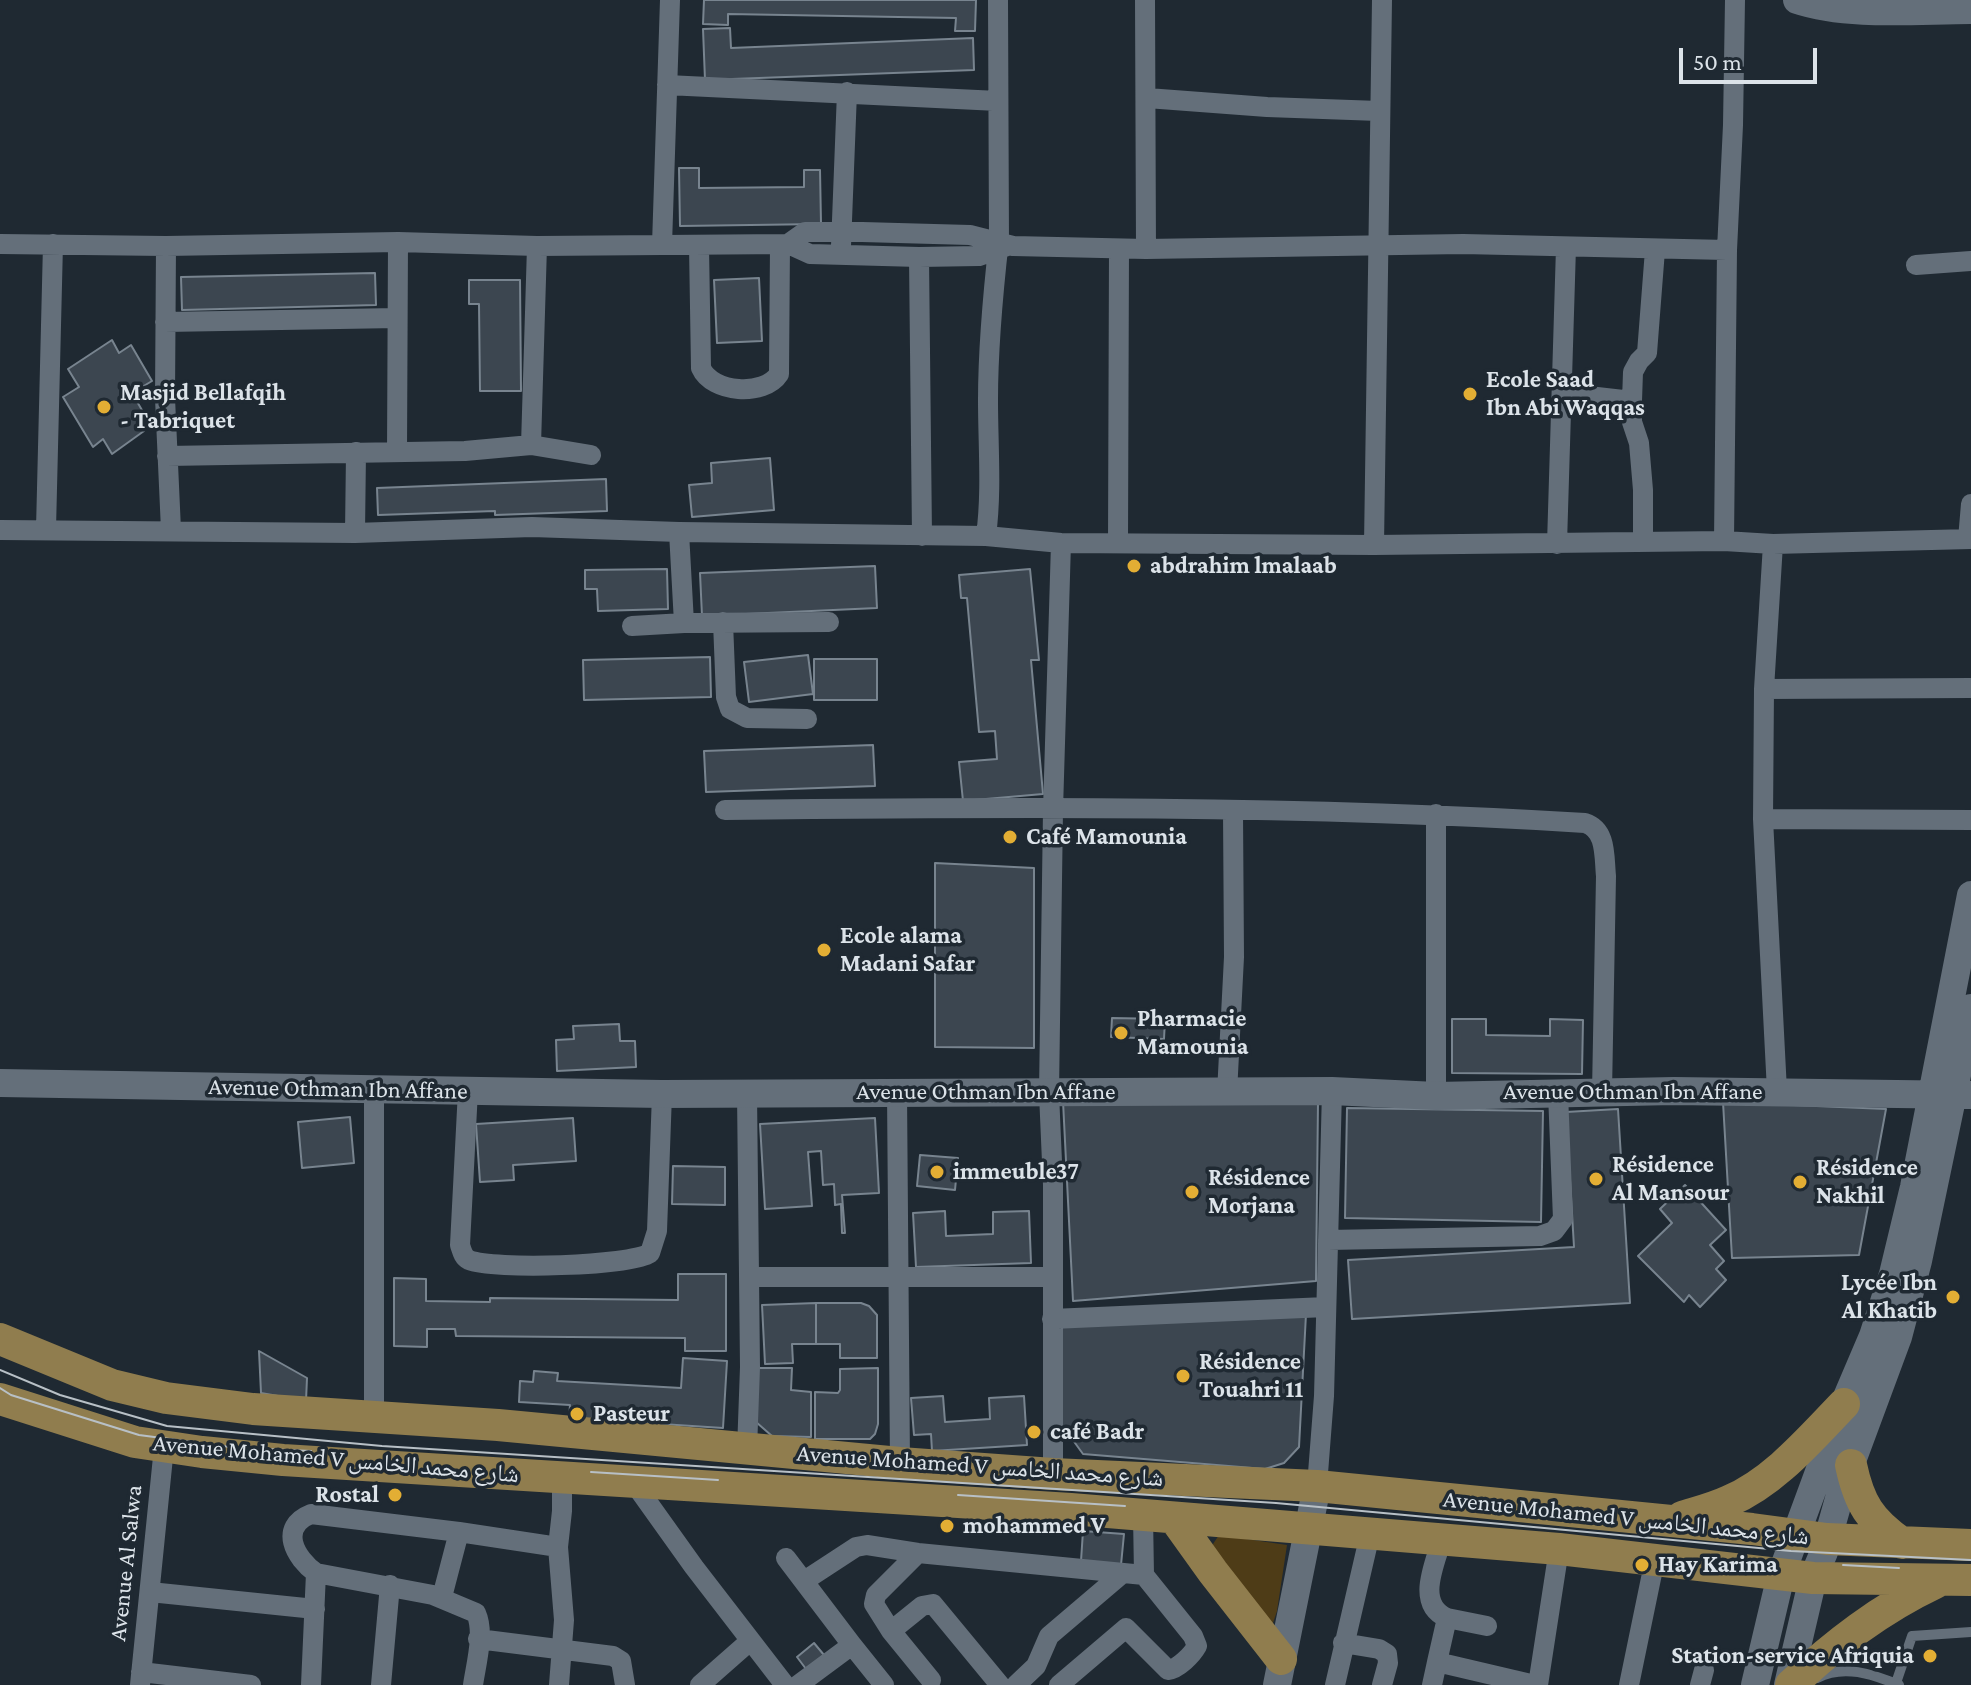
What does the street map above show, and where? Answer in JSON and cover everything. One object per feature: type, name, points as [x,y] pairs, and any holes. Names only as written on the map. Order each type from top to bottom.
[{"type":"main road","name":"Avenue Mohamed V شارع محمد الخامس","points":[[0,1339],[76,1372],[166,1398],[285,1413],[498,1425],[747,1450],[1053,1474],[1317,1486],[1812,1537],[1971,1545]]},
{"type":"main road","name":"Avenue Mohamed V شارع محمد الخامس","points":[[4,1403],[114,1437],[164,1447],[283,1460],[1143,1515],[1559,1549],[1813,1578],[1956,1580]]},
{"type":"main road","points":[[1666,1522],[1732,1500],[1748,1490],[1775,1471],[1844,1404]]},
{"type":"main road","points":[[1851,1465],[1863,1506],[1883,1530],[1902,1543]]},
{"type":"main road","points":[[1175,1519],[1279,1672]]},
{"type":"main road","points":[[1790,1685],[1854,1631],[1902,1599],[1956,1580]]},
{"type":"street","points":[[662,245],[670,0]]},
{"type":"street","points":[[986,536],[990,507],[989,382],[1001,246],[998,0]]},
{"type":"street","points":[[1145,0],[1146,249]]},
{"type":"street","points":[[1374,545],[1382,0]]},
{"type":"street","points":[[1724,541],[1727,250],[1735,0]]},
{"type":"street","points":[[1797,0],[1851,9],[1971,10]]},
{"type":"street","points":[[667,85],[998,101]]},
{"type":"street","points":[[840,254],[847,92]]},
{"type":"street","points":[[1147,98],[1379,111]]},
{"type":"street","points":[[784,244],[805,232],[842,232],[959,234],[1001,246],[1119,249],[1463,244],[1727,250]]},
{"type":"street","points":[[397,452],[398,242]]},
{"type":"street","points":[[0,244],[784,244],[810,254],[919,257],[979,256],[1001,246]]},
{"type":"street","points":[[46,529],[53,244]]},
{"type":"street","points":[[699,246],[703,372],[706,378],[717,384],[750,388],[770,384],[779,374],[784,244]]},
{"type":"street","points":[[166,246],[167,456],[171,530]]},
{"type":"street","points":[[531,445],[537,246]]},
{"type":"street","points":[[1557,544],[1566,247]]},
{"type":"street","points":[[1118,542],[1119,249]]},
{"type":"street","points":[[1643,542],[1639,443],[1632,422],[1633,372],[1647,353],[1655,250]]},
{"type":"street","points":[[919,257],[922,536]]},
{"type":"street","points":[[1916,265],[1970,265]]},
{"type":"street","points":[[165,322],[397,318]]},
{"type":"street","points":[[1562,393],[1632,401]]},
{"type":"street","points":[[167,456],[465,451],[531,445],[591,455]]},
{"type":"street","points":[[355,533],[356,452]]},
{"type":"street","points":[[0,530],[355,533],[532,527],[986,536],[1061,543],[1374,545],[1724,541],[1773,544],[1969,539],[1971,504]]},
{"type":"street","points":[[679,532],[684,623]]},
{"type":"street","points":[[1053,1474],[1053,1185],[1049,1093],[1061,543]]},
{"type":"street","points":[[1773,544],[1764,689],[1763,819],[1777,1091]]},
{"type":"street","points":[[723,622],[726,697],[730,709],[747,718],[807,719]]},
{"type":"street","points":[[632,626],[829,622]]},
{"type":"street","points":[[1764,689],[1971,688]]},
{"type":"street","points":[[725,810],[1436,814],[1592,825],[1600,835],[1606,876],[1602,1092]]},
{"type":"street","points":[[1227,1093],[1234,957],[1233,812]]},
{"type":"street","points":[[1436,814],[1436,1096]]},
{"type":"street","points":[[1763,819],[1971,820]]},
{"type":"street","points":[[1790,1685],[1813,1578],[1812,1537],[1844,1404],[1873,1336],[1893,1274],[1914,1187],[1951,1095],[1971,895]]},
{"type":"street","points":[[1755,1685],[1781,1575],[1812,1537],[1851,1465],[1898,1337],[1918,1261],[1971,1008]]},
{"type":"street","name":"Avenue Othman Ibn Affane","points":[[0,1083],[662,1094],[1332,1091],[1436,1096],[1777,1091],[1951,1095]]},
{"type":"street","points":[[374,1089],[374,1417]]},
{"type":"street","points":[[468,1090],[460,1245],[466,1258],[502,1265],[625,1260],[650,1253],[657,1231],[662,1094]]},
{"type":"street","points":[[1279,1672],[1317,1486],[1324,1396],[1332,1091]]},
{"type":"street","points":[[897,1092],[900,1463]]},
{"type":"street","points":[[747,1093],[750,1277],[747,1450]]},
{"type":"street","points":[[1328,1240],[1540,1236],[1554,1231],[1563,1219],[1558,1093]]},
{"type":"street","points":[[750,1277],[1051,1277]]},
{"type":"street","points":[[1052,1319],[1326,1307]]},
{"type":"street","name":"Avenue Al Salwa","points":[[141,1679],[164,1447]]},
{"type":"street","points":[[559,1685],[564,1620],[558,1547],[562,1478]]},
{"type":"street","points":[[634,1483],[785,1685]]},
{"type":"street","points":[[473,1685],[478,1639],[476,1613],[442,1597],[316,1573],[294,1551],[296,1524],[306,1515],[338,1517],[558,1547]]},
{"type":"street","points":[[1059,1685],[1126,1628],[1168,1670],[1174,1669],[1195,1650],[1196,1641],[1144,1575],[1143,1515]]},
{"type":"street","points":[[442,1597],[459,1532]]},
{"type":"street","points":[[1335,1685],[1370,1534]]},
{"type":"street","points":[[1442,1539],[1428,1597],[1434,1609],[1447,1618],[1487,1626]]},
{"type":"street","points":[[804,1581],[861,1546],[1144,1575]]},
{"type":"street","points":[[1437,1662],[1536,1685],[1559,1549]]},
{"type":"street","points":[[918,1553],[874,1600],[875,1610],[931,1680]]},
{"type":"street","points":[[786,1558],[884,1685]]},
{"type":"street","points":[[1629,1685],[1655,1559]]},
{"type":"street","points":[[311,1685],[316,1573]]},
{"type":"street","points":[[1016,1685],[1036,1666],[1049,1636],[1123,1573]]},
{"type":"street","points":[[381,1685],[390,1585]]},
{"type":"street","points":[[150,1592],[315,1609]]},
{"type":"street","points":[[891,1631],[922,1606],[933,1604],[1000,1685]]},
{"type":"street","points":[[1432,1685],[1447,1618]]},
{"type":"street","points":[[478,1639],[617,1658],[621,1661],[625,1685]]},
{"type":"street","points":[[700,1685],[750,1641]]},
{"type":"street","points":[[1343,1643],[1379,1649],[1387,1654],[1388,1663],[1382,1685]]},
{"type":"street","points":[[798,1685],[852,1645]]},
{"type":"street","points":[[1036,1666],[1051,1685]]},
{"type":"street","points":[[141,1679],[251,1685]]},
{"type":"lane","points":[[1805,1685],[1837,1670],[1848,1670],[1897,1684],[1912,1636],[1971,1632]]},
{"type":"shaded area","points":[[1219,1535],[1287,1545],[1273,1623],[1269,1625],[1211,1547]]},
{"type":"building","points":[[704,0],[976,0],[975,31],[955,31],[956,18],[728,14],[728,25],[703,24]]},
{"type":"building","points":[[730,28],[731,48],[973,38],[974,70],[705,80],[703,29]]},
{"type":"building","points":[[679,168],[699,168],[699,188],[804,187],[804,170],[820,170],[821,224],[680,226]]},
{"type":"building","points":[[375,273],[376,305],[182,310],[181,277]]},
{"type":"building","points":[[759,278],[762,341],[717,343],[714,280]]},
{"type":"building","points":[[469,280],[520,280],[521,391],[480,391],[479,304],[469,304]]},
{"type":"building","name":"Masjid Bellafqih - Tabriquet","points":[[112,340],[119,353],[131,345],[152,381],[132,393],[146,417],[139,421],[144,431],[112,454],[103,439],[93,447],[63,397],[79,387],[68,369]]},
{"type":"building","points":[[770,458],[774,510],[692,517],[689,485],[712,483],[711,463]]},
{"type":"building","points":[[606,479],[607,511],[378,515],[377,488]]},
{"type":"building","points":[[875,566],[877,608],[702,616],[700,573]]},
{"type":"building","points":[[667,569],[668,609],[598,611],[597,589],[585,589],[585,570]]},
{"type":"building","points":[[1030,569],[1039,660],[1031,660],[1043,794],[963,801],[959,762],[997,759],[995,731],[979,732],[967,598],[961,598],[959,575]]},
{"type":"building","points":[[808,655],[813,694],[749,702],[744,662]]},
{"type":"building","points":[[710,657],[711,697],[584,700],[583,660]]},
{"type":"building","points":[[814,659],[877,659],[877,700],[814,700]]},
{"type":"building","points":[[873,745],[875,786],[706,792],[704,751]]},
{"type":"building","points":[[935,863],[1034,868],[1034,1048],[935,1047]]},
{"type":"building","points":[[1112,1018],[1165,1019],[1164,1039],[1111,1037]]},
{"type":"building","points":[[1452,1019],[1486,1019],[1486,1035],[1550,1036],[1550,1019],[1583,1020],[1582,1074],[1452,1073]]},
{"type":"building","points":[[619,1024],[620,1041],[635,1041],[636,1067],[557,1071],[556,1040],[574,1039],[573,1026]]},
{"type":"building","name":"Résidence Morjana","points":[[1063,1101],[1318,1102],[1316,1281],[1073,1301]]},
{"type":"building","name":"Résidence Nakhil","points":[[1723,1102],[1886,1109],[1859,1255],[1732,1258]]},
{"type":"building","name":"Résidence Al Mansour","points":[[1347,1108],[1543,1111],[1541,1222],[1345,1218]]},
{"type":"building","name":"Résidence Al Mansour","points":[[1618,1109],[1630,1303],[1352,1319],[1348,1260],[1574,1247],[1566,1112]]},
{"type":"building","points":[[350,1117],[354,1163],[302,1168],[298,1122]]},
{"type":"building","points":[[573,1118],[576,1161],[513,1165],[514,1180],[480,1182],[476,1124]]},
{"type":"building","points":[[875,1118],[879,1193],[842,1195],[845,1233],[842,1233],[841,1204],[835,1205],[834,1184],[823,1185],[821,1151],[808,1152],[812,1206],[765,1209],[760,1124]]},
{"type":"building","name":"immeuble37","points":[[920,1155],[958,1158],[955,1190],[917,1186]]},
{"type":"building","points":[[673,1166],[725,1167],[725,1205],[672,1204]]},
{"type":"building","points":[[1685,1185],[1726,1230],[1710,1245],[1724,1261],[1716,1269],[1726,1280],[1700,1307],[1689,1295],[1684,1302],[1638,1256],[1672,1223],[1660,1209]]},
{"type":"building","points":[[945,1211],[946,1236],[993,1234],[993,1212],[1029,1211],[1031,1263],[916,1267],[913,1213]]},
{"type":"building","points":[[678,1274],[726,1274],[726,1351],[685,1351],[685,1338],[456,1336],[455,1329],[427,1329],[427,1347],[394,1346],[394,1278],[426,1279],[426,1301],[490,1302],[490,1298],[678,1300]]},
{"type":"building","points":[[816,1303],[816,1344],[792,1344],[793,1363],[765,1364],[762,1305]]},
{"type":"building","points":[[816,1303],[861,1303],[869,1306],[877,1315],[877,1358],[840,1358],[840,1344],[816,1344]]},
{"type":"building","name":"Résidence Touahri 11","points":[[1306,1314],[1299,1447],[1284,1463],[1265,1469],[1083,1454],[1062,1425],[1062,1326]]},
{"type":"building","points":[[259,1351],[307,1378],[306,1401],[261,1393]]},
{"type":"building","points":[[683,1358],[727,1361],[723,1428],[569,1418],[570,1405],[519,1402],[520,1381],[533,1382],[534,1371],[558,1373],[557,1381],[681,1388]]},
{"type":"building","points":[[755,1368],[792,1368],[791,1390],[811,1392],[811,1437],[772,1436],[756,1422]]},
{"type":"building","points":[[878,1368],[878,1424],[875,1434],[870,1439],[815,1439],[815,1392],[838,1393],[840,1369]]},
{"type":"building","points":[[943,1396],[945,1422],[990,1419],[989,1398],[1024,1396],[1027,1445],[932,1451],[931,1434],[914,1435],[911,1398]]},
{"type":"building","points":[[1083,1531],[1124,1534],[1121,1565],[1081,1561]]},
{"type":"building","points":[[814,1643],[824,1655],[806,1669],[797,1657]]},
{"type":"tram line","points":[[0,1370],[60,1395],[167,1426],[382,1446],[1276,1503],[1791,1551],[1971,1560]]},
{"type":"tram line","points":[[0,1388],[11,1395],[139,1435],[238,1448],[311,1451]]},
{"type":"tram line","points":[[591,1472],[718,1480]]},
{"type":"tram line","points":[[958,1495],[1125,1506]]},
{"type":"tram line","points":[[1843,1565],[1899,1568]]},
{"type":"place","name":"Ecole Saad Ibn Abi Waqqas","points":[[1470,394]]},
{"type":"place","name":"Masjid Bellafqih - Tabriquet","points":[[104,407]]},
{"type":"place","name":"abdrahim lmalaab","points":[[1134,566]]},
{"type":"place","name":"Café Mamounia","points":[[1010,837]]},
{"type":"place","name":"Ecole alama Madani Safar","points":[[824,950]]},
{"type":"place","name":"Pharmacie Mamounia","points":[[1121,1033]]},
{"type":"place","name":"immeuble37","points":[[937,1172]]},
{"type":"place","name":"Résidence Al Mansour","points":[[1596,1179]]},
{"type":"place","name":"Résidence Nakhil","points":[[1800,1182]]},
{"type":"place","name":"Résidence Morjana","points":[[1192,1192]]},
{"type":"place","name":"Lycée Ibn Al Khatib","points":[[1953,1297]]},
{"type":"place","name":"Résidence Touahri 11","points":[[1183,1376]]},
{"type":"place","name":"Pasteur","points":[[577,1414]]},
{"type":"place","name":"café Badr","points":[[1034,1432]]},
{"type":"place","name":"Rostal","points":[[395,1495]]},
{"type":"place","name":"mohammed V","points":[[947,1526]]},
{"type":"place","name":"Hay Karima","points":[[1642,1565]]},
{"type":"place","name":"Station-service Afriquia","points":[[1930,1656]]}]
